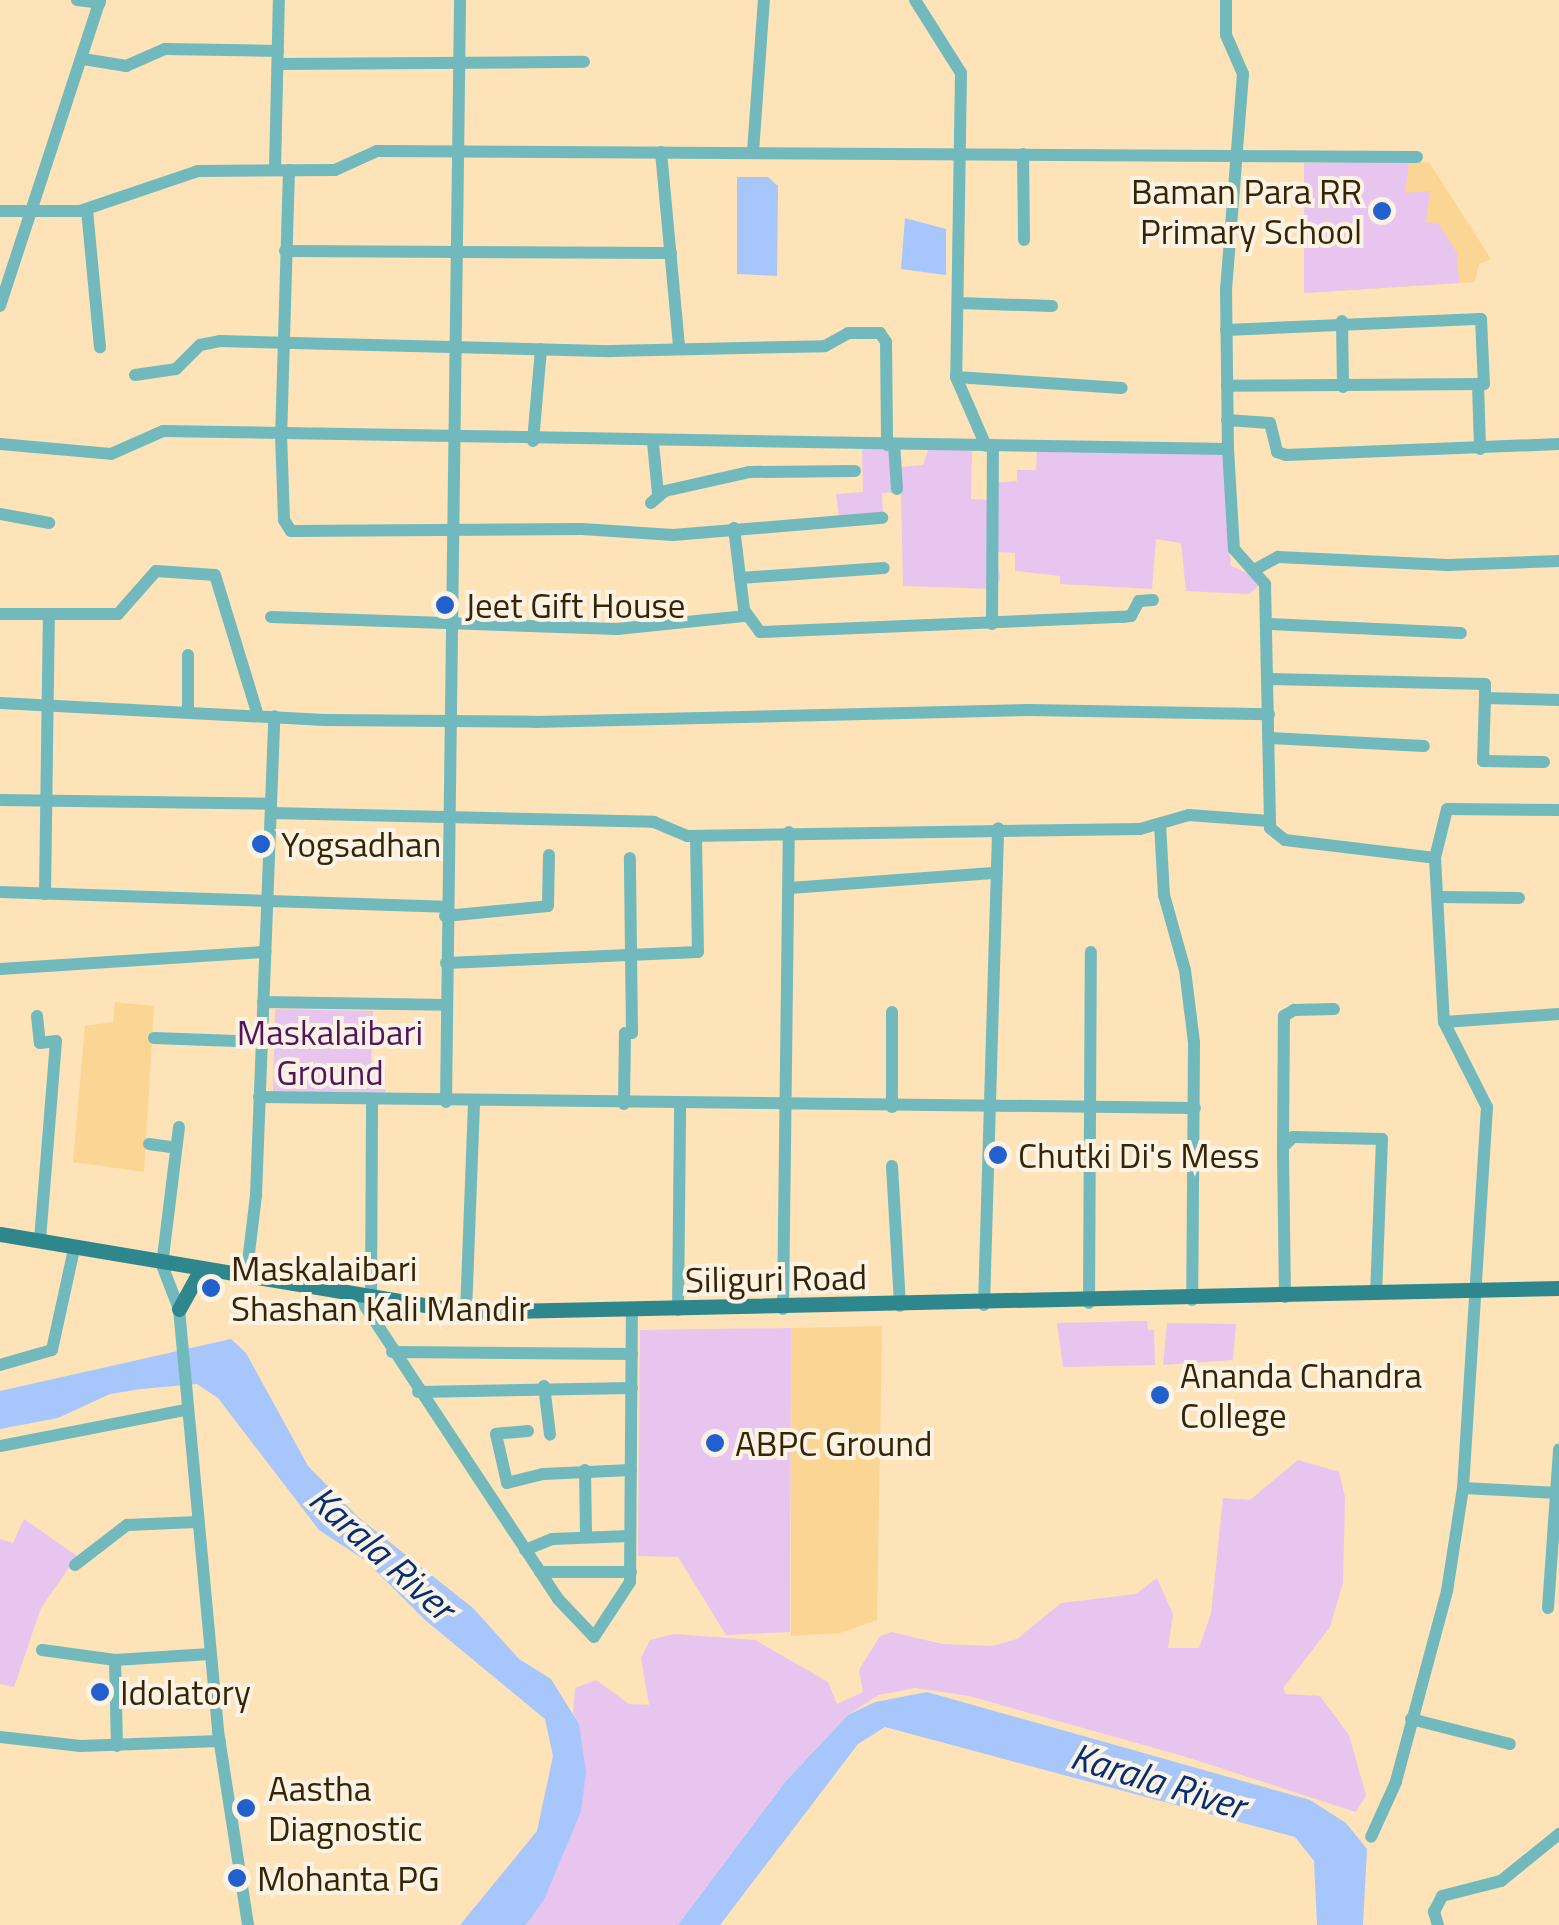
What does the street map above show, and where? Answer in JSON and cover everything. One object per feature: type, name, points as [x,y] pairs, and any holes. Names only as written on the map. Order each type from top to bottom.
[{"type":"main road","name":"Siliguri Road","points":[[0,1234],[200,1272],[466,1312],[1089,1303],[1559,1288]]},
{"type":"main road","points":[[179,1316],[200,1272]]},
{"type":"street","points":[[0,306],[100,2],[77,0]]},
{"type":"street","points":[[278,0],[285,251],[281,434],[284,520],[292,531],[673,535],[882,518]]},
{"type":"street","points":[[446,1102],[451,439],[460,0]]},
{"type":"street","points":[[753,152],[764,0]]},
{"type":"street","points":[[915,0],[961,72],[956,377],[989,446],[992,624]]},
{"type":"street","points":[[1226,0],[1226,35],[1243,74],[1232,158],[1226,330],[1228,448],[1234,549],[1264,580],[1272,834],[1285,840],[1436,858]]},
{"type":"street","points":[[82,59],[126,66],[165,49],[278,58],[584,62]]},
{"type":"street","points":[[0,211],[30,215],[87,210],[198,170],[334,170],[377,151],[1417,157]]},
{"type":"street","points":[[662,152],[679,347]]},
{"type":"street","points":[[1023,154],[1024,240]]},
{"type":"street","points":[[87,210],[100,347]]},
{"type":"street","points":[[285,251],[671,253]]},
{"type":"street","points":[[958,303],[1052,306]]},
{"type":"street","points":[[1226,330],[1342,321],[1481,320],[1484,384],[1227,386]]},
{"type":"street","points":[[1342,321],[1343,387]]},
{"type":"street","points":[[134,375],[176,369],[207,343],[541,349],[824,346],[848,333],[880,333],[886,342],[897,489]]},
{"type":"street","points":[[533,441],[541,349]]},
{"type":"street","points":[[956,377],[1122,388]]},
{"type":"street","points":[[1478,384],[1480,448]]},
{"type":"street","points":[[1227,420],[1270,423],[1277,452],[1286,455],[1559,444]]},
{"type":"street","points":[[0,444],[111,454],[153,432],[654,443],[1228,448]]},
{"type":"street","points":[[654,443],[655,499],[762,471],[855,471]]},
{"type":"street","points":[[0,514],[49,523]]},
{"type":"street","points":[[734,528],[746,616],[760,632],[1122,618],[1131,616],[1139,600],[1153,600]]},
{"type":"street","points":[[1256,570],[1278,558],[1448,565],[1559,561]]},
{"type":"street","points":[[740,578],[884,568]]},
{"type":"street","points":[[0,614],[49,617],[123,612],[138,585],[156,572],[215,575],[257,712]]},
{"type":"street","points":[[272,617],[616,629],[746,616]]},
{"type":"street","points":[[45,894],[49,617]]},
{"type":"street","points":[[1268,624],[1461,632]]},
{"type":"street","points":[[188,655],[188,709]]},
{"type":"street","points":[[1269,679],[1485,684],[1483,761],[1544,762]]},
{"type":"street","points":[[1485,698],[1559,700]]},
{"type":"street","points":[[0,703],[257,712],[274,716],[657,722],[1029,710],[1269,714]]},
{"type":"street","points":[[246,1278],[260,1097],[274,716]]},
{"type":"street","points":[[1269,738],[1424,746]]},
{"type":"street","points":[[0,800],[654,822],[696,836],[1160,824],[1189,816],[1270,822]]},
{"type":"street","points":[[1371,1837],[1396,1782],[1446,1591],[1463,1488],[1477,1290],[1486,1107],[1444,1022],[1441,897],[1436,858],[1447,809],[1559,810]]},
{"type":"street","points":[[1160,824],[1164,895],[1192,1024],[1192,1300]]},
{"type":"street","points":[[984,1305],[998,828]]},
{"type":"street","points":[[782,1308],[790,1106],[790,832]]},
{"type":"street","points":[[446,963],[698,952],[696,836]]},
{"type":"street","points":[[0,892],[446,911],[548,906],[549,855]]},
{"type":"street","points":[[624,1104],[631,955],[630,858]]},
{"type":"street","points":[[790,888],[996,873]]},
{"type":"street","points":[[1441,897],[1519,898]]},
{"type":"street","points":[[0,968],[265,952]]},
{"type":"street","points":[[1089,1303],[1091,952]]},
{"type":"street","points":[[263,1002],[446,1005]]},
{"type":"street","points":[[1286,1298],[1284,1016],[1294,1010],[1334,1009]]},
{"type":"street","points":[[892,1012],[892,1107]]},
{"type":"street","points":[[1444,1022],[1559,1014]]},
{"type":"street","points":[[38,1016],[40,1043],[56,1041],[40,1242]]},
{"type":"street","points":[[154,1038],[262,1042]]},
{"type":"street","points":[[260,1097],[1195,1108]]},
{"type":"street","points":[[372,1100],[365,1298],[392,1352],[418,1392],[540,1572],[584,1633],[594,1637],[629,1588],[631,1572],[632,1312]]},
{"type":"street","points":[[466,1312],[474,1102]]},
{"type":"street","points":[[678,1310],[680,1104]]},
{"type":"street","points":[[179,1128],[162,1265],[179,1316],[210,1654],[248,1925]]},
{"type":"street","points":[[1283,1147],[1294,1137],[1382,1139],[1376,1294]]},
{"type":"street","points":[[149,1144],[176,1148]]},
{"type":"street","points":[[892,1166],[900,1306]]},
{"type":"street","points":[[0,1365],[52,1350],[74,1249]]},
{"type":"street","points":[[392,1352],[632,1354]]},
{"type":"street","points":[[418,1392],[544,1386],[632,1388]]},
{"type":"street","points":[[544,1386],[550,1434]]},
{"type":"street","points":[[0,1446],[186,1405]]},
{"type":"street","points":[[528,1431],[496,1434],[507,1483],[585,1470],[631,1470]]},
{"type":"street","points":[[1548,1608],[1559,1449]]},
{"type":"street","points":[[585,1470],[586,1536]]},
{"type":"street","points":[[1463,1488],[1557,1493]]},
{"type":"street","points":[[75,1565],[127,1524],[196,1522]]},
{"type":"street","points":[[525,1550],[586,1536],[630,1536]]},
{"type":"street","points":[[540,1572],[631,1572]]},
{"type":"street","points":[[42,1650],[114,1660],[210,1654]]},
{"type":"street","points":[[114,1660],[116,1746]]},
{"type":"street","points":[[1412,1719],[1510,1744]]},
{"type":"street","points":[[0,1737],[116,1746],[220,1741]]},
{"type":"street","points":[[1438,1925],[1434,1912],[1442,1896],[1501,1881],[1559,1834]]},
{"type":"shaded area","name":"Baman Para RR Primary School","points":[[1429,162],[1491,259],[1479,264],[1475,282],[1304,293],[1304,163]]},
{"type":"shaded area","points":[[115,1002],[154,1006],[144,1172],[73,1162],[85,1026],[113,1022]]},
{"type":"shaded area","points":[[882,1326],[877,1620],[840,1633],[791,1636],[791,1328]]},
{"type":"green space","name":"Baman Para RR Primary School","points":[[1409,162],[1405,193],[1430,191],[1426,222],[1439,224],[1457,253],[1459,283],[1304,293],[1304,163]]},
{"type":"green space","points":[[862,447],[900,448],[902,467],[923,465],[929,447],[972,450],[971,499],[991,500],[991,483],[1017,481],[1017,470],[1036,470],[1037,450],[1223,452],[1231,566],[1256,577],[1259,586],[1249,594],[1186,591],[1181,543],[1156,539],[1152,589],[1060,584],[1060,576],[1015,571],[1015,553],[997,552],[1000,579],[994,589],[903,586],[901,492],[882,493],[883,515],[839,517],[836,494],[863,492]]},
{"type":"green space","name":"Maskalaibari Ground","points":[[275,1009],[373,1011],[371,1068],[386,1069],[385,1095],[273,1092]]},
{"type":"green space","points":[[1147,1321],[1148,1330],[1154,1330],[1155,1365],[1063,1367],[1057,1323]]},
{"type":"green space","points":[[1167,1323],[1236,1324],[1233,1360],[1163,1365]]},
{"type":"green space","name":"ABPC Ground","points":[[791,1328],[790,1632],[726,1635],[678,1557],[638,1556],[640,1330]]},
{"type":"green space","points":[[1298,1460],[1339,1472],[1345,1497],[1343,1583],[1330,1627],[1283,1688],[1286,1694],[1320,1696],[1349,1735],[1366,1795],[1356,1812],[1183,1756],[969,1696],[915,1688],[878,1695],[848,1715],[786,1781],[678,1925],[526,1925],[544,1900],[579,1724],[573,1713],[575,1688],[596,1680],[629,1704],[649,1705],[641,1658],[650,1640],[674,1634],[755,1640],[828,1682],[837,1704],[863,1692],[859,1670],[880,1636],[892,1632],[942,1644],[993,1646],[1017,1639],[1061,1603],[1136,1594],[1157,1578],[1173,1614],[1168,1648],[1199,1648],[1211,1614],[1223,1498],[1250,1500]]},
{"type":"green space","points":[[24,1519],[77,1556],[41,1608],[14,1687],[0,1684],[0,1539],[13,1543]]},
{"type":"water","points":[[737,177],[768,177],[778,186],[777,276],[737,274]]},
{"type":"water","points":[[905,218],[946,229],[946,275],[901,269]]},
{"type":"water","name":"Karala River","points":[[231,1339],[246,1353],[308,1466],[358,1517],[473,1608],[519,1659],[551,1679],[579,1724],[586,1772],[581,1811],[544,1900],[526,1925],[460,1925],[537,1831],[553,1756],[545,1719],[425,1620],[366,1561],[319,1530],[218,1398],[197,1384],[141,1389],[110,1394],[58,1418],[0,1429],[0,1391]]},
{"type":"water","name":"Karala River","points":[[927,1692],[1310,1800],[1346,1823],[1367,1849],[1363,1925],[1317,1925],[1314,1861],[1295,1837],[885,1727],[858,1744],[720,1925],[678,1925],[786,1781],[848,1715],[875,1702]]},
{"type":"place","name":"Baman Para RR Primary School","points":[[1382,211]]},
{"type":"place","name":"Jeet Gift House","points":[[445,605]]},
{"type":"place","name":"Yogsadhan","points":[[261,844]]},
{"type":"place","name":"Chutki Di's Mess","points":[[998,1155]]},
{"type":"place","name":"Maskalaibari Shashan Kali Mandir","points":[[211,1288]]},
{"type":"place","name":"Ananda Chandra College","points":[[1160,1395]]},
{"type":"place","name":"ABPC Ground","points":[[715,1443]]},
{"type":"place","name":"Idolatory","points":[[100,1692]]},
{"type":"place","name":"Aastha Diagnostic","points":[[246,1808]]},
{"type":"place","name":"Mohanta PG","points":[[237,1878]]}]
